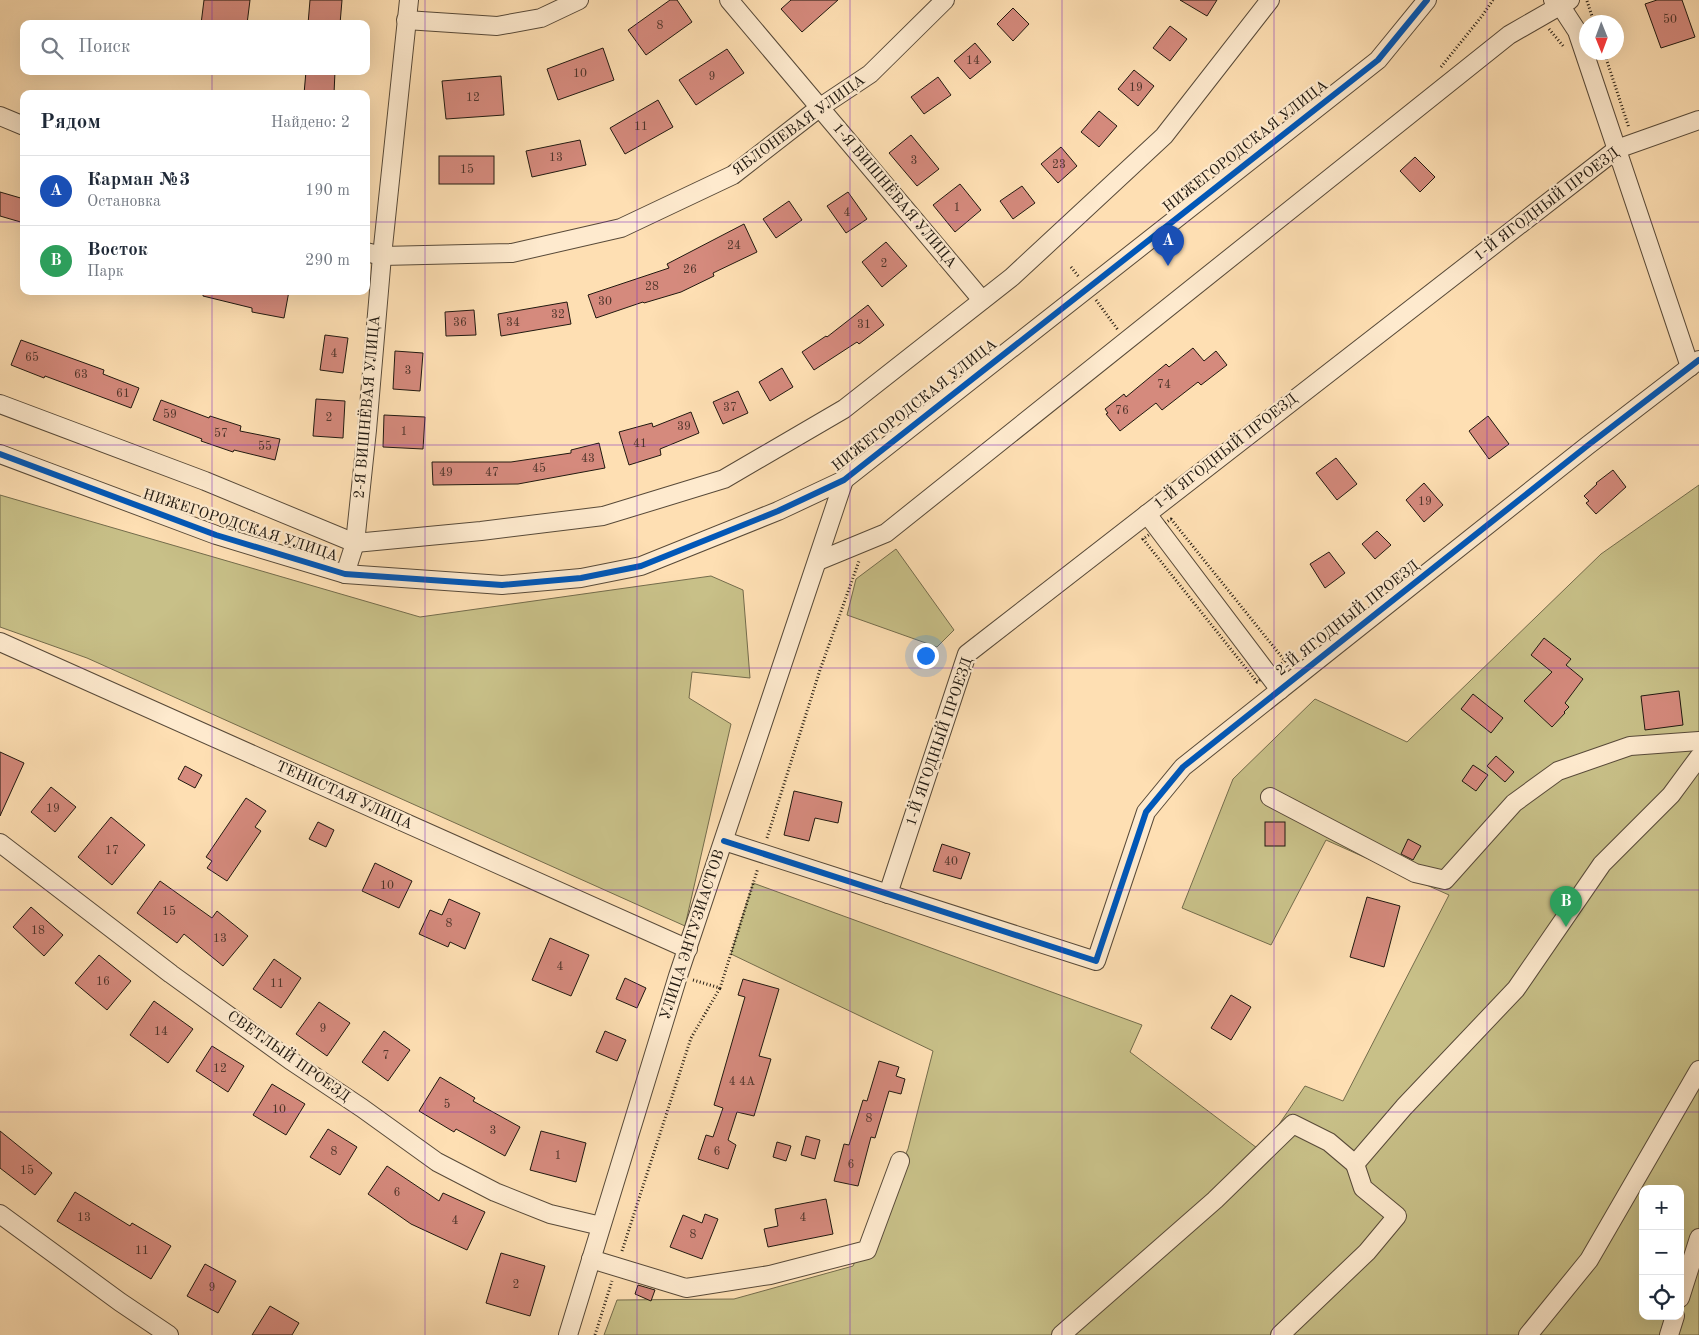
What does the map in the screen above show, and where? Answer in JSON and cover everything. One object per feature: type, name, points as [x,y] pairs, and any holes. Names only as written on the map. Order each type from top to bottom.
[{"type":"street","name":"2-Я ВИШНЁВАЯ УЛИЦА","points":[[345,574],[355,543],[367,430],[374,254],[409,0]]},
{"type":"street","points":[[406,20],[497,26],[541,18],[579,0]]},
{"type":"street","name":"1-Я ВИШНЁВАЯ УЛИЦА","points":[[729,0],[982,300]]},
{"type":"street","name":"ЯБЛОНЕВАЯ УЛИЦА","points":[[374,254],[512,252],[621,228],[733,175],[819,108],[870,74],[945,0]]},
{"type":"street","points":[[0,404],[205,481],[355,543],[481,532],[603,516],[724,479],[844,409],[1012,277],[1164,136],[1270,0]]},
{"type":"street","name":"НИЖЕГОРОДСКАЯ УЛИЦА","points":[[0,454],[216,535],[345,574],[502,585],[581,578],[641,566],[778,512],[844,480],[1378,60],[1427,0]]},
{"type":"street","points":[[818,561],[886,533],[894,527],[1509,35],[1561,2],[1577,31],[1616,149],[1694,363]]},
{"type":"street","points":[[0,116],[20,124]]},
{"type":"street","name":"1-Й ЯГОДНЫЙ ПРОЕЗД","points":[[888,894],[967,654],[1616,149],[1699,120]]},
{"type":"street","name":"2-Й ЯГОДНЫЙ ПРОЕЗД","points":[[888,894],[1096,960],[1146,812],[1183,767],[1579,452],[1694,363]]},
{"type":"street","name":"УЛИЦА ЭНТУЗИАСТОВ","points":[[568,1335],[678,976],[844,480]]},
{"type":"street","points":[[1147,514],[1280,690]]},
{"type":"street","name":"ТЕНИСТАЯ УЛИЦА","points":[[0,642],[688,949]]},
{"type":"street","points":[[1270,797],[1415,873],[1445,880],[1514,803],[1558,771],[1630,746],[1699,741]]},
{"type":"street","points":[[1355,1164],[1404,1107],[1516,989],[1602,864],[1671,794],[1699,756]]},
{"type":"street","points":[[724,841],[888,894]]},
{"type":"street","name":"СВЕТЛЫЙ ПРОЕЗД","points":[[0,843],[170,974],[437,1162],[495,1192],[550,1214],[601,1226]]},
{"type":"street","points":[[1528,1335],[1589,1260],[1699,1070]]},
{"type":"street","points":[[1061,1335],[1216,1200],[1293,1124],[1329,1142],[1355,1164],[1363,1188],[1397,1216],[1367,1252],[1280,1335]]},
{"type":"street","points":[[591,1259],[686,1288],[770,1275],[867,1250],[900,1161]]},
{"type":"street","points":[[0,1214],[120,1302],[169,1335]]},
{"type":"street","points":[[1684,1285],[1699,1238]]},
{"type":"street","points":[[1669,1335],[1674,1320]]},
{"type":"path","points":[[1439,69],[1493,0]]},
{"type":"path","points":[[1587,0],[1592,15]]},
{"type":"path","points":[[1119,332],[1126,326]]},
{"type":"path","points":[[595,1335],[691,1038],[720,988],[820,670],[866,541]]},
{"type":"path","points":[[678,976],[720,988]]},
{"type":"shaded area","points":[[1699,485],[1699,1335],[604,1335],[617,1300],[734,1299],[853,1266],[908,1149],[933,1051],[731,954],[753,883],[1142,1025],[1130,1052],[1261,1151],[1305,1086],[1343,1101],[1449,895],[1326,840],[1271,945],[1182,908],[1233,779],[1315,699],[1407,742],[1601,554]]},
{"type":"shaded area","points":[[0,495],[420,617],[711,576],[743,590],[750,678],[692,672],[689,698],[731,724],[685,926],[87,658],[0,627]]},
{"type":"shaded area","points":[[896,549],[954,630],[937,647],[847,615],[856,579]]},
{"type":"building","points":[[204,0],[250,0],[248,20],[202,20]]},
{"type":"building","points":[[310,0],[342,0],[340,20],[308,20]]},
{"type":"building","points":[[670,0],[677,0],[692,22],[646,55],[628,30]]},
{"type":"building","points":[[791,0],[838,0],[802,32],[781,9]]},
{"type":"building","points":[[1180,0],[1217,0],[1207,16]]},
{"type":"building","points":[[1657,0],[1682,0],[1695,37],[1661,48],[1645,4]]},
{"type":"building","points":[[1013,8],[1029,24],[1013,41],[997,24]]},
{"type":"building","points":[[1170,26],[1187,39],[1170,61],[1153,48]]},
{"type":"building","points":[[975,43],[991,62],[970,79],[954,61]]},
{"type":"building","points":[[603,48],[614,80],[558,100],[547,69]]},
{"type":"building","points":[[727,49],[744,73],[696,105],[679,80]]},
{"type":"building","points":[[1134,70],[1154,86],[1138,106],[1118,89]]},
{"type":"building","points":[[306,75],[335,75],[334,90],[304,90]]},
{"type":"building","points":[[501,76],[504,115],[446,119],[442,81]]},
{"type":"building","points":[[938,77],[951,95],[924,114],[911,97]]},
{"type":"building","points":[[658,100],[673,127],[625,154],[610,128]]},
{"type":"building","points":[[1099,111],[1117,126],[1099,147],[1081,132]]},
{"type":"building","points":[[911,135],[939,169],[917,186],[889,153]]},
{"type":"building","points":[[580,140],[586,165],[532,177],[526,151]]},
{"type":"building","points":[[1061,147],[1077,166],[1058,183],[1041,164]]},
{"type":"building","points":[[439,156],[494,156],[494,184],[439,184]]},
{"type":"building","points":[[1415,157],[1435,177],[1420,192],[1400,171]]},
{"type":"building","points":[[960,184],[981,210],[955,232],[933,205]]},
{"type":"building","points":[[1022,186],[1035,203],[1013,219],[1000,201]]},
{"type":"building","points":[[0,192],[20,198],[20,222],[0,216]]},
{"type":"building","points":[[848,192],[867,219],[846,233],[827,206]]},
{"type":"building","points":[[789,201],[802,220],[776,238],[763,219]]},
{"type":"building","points":[[744,224],[757,252],[713,273],[714,276],[681,292],[643,302],[596,318],[588,295],[669,268],[667,264]]},
{"type":"building","points":[[886,242],[907,266],[882,287],[862,262]]},
{"type":"building","points":[[288,295],[284,318],[252,312],[252,308],[203,296]]},
{"type":"building","points":[[567,302],[571,324],[501,336],[498,314]]},
{"type":"building","points":[[868,305],[884,325],[859,344],[857,342],[814,370],[802,352],[827,337]]},
{"type":"building","points":[[474,310],[476,335],[446,336],[445,312]]},
{"type":"building","points":[[325,335],[348,338],[343,373],[320,370]]},
{"type":"building","points":[[21,340],[104,370],[103,374],[139,388],[131,408],[11,365]]},
{"type":"building","points":[[1193,348],[1204,361],[1216,351],[1227,365],[1201,385],[1198,382],[1162,410],[1156,403],[1120,431],[1106,414],[1108,413],[1105,409],[1124,394],[1126,397],[1166,364],[1169,367]]},
{"type":"building","points":[[395,351],[423,353],[420,391],[393,389]]},
{"type":"building","points":[[782,368],[793,387],[770,401],[759,382]]},
{"type":"building","points":[[738,391],[748,413],[723,424],[713,402]]},
{"type":"building","points":[[316,399],[345,401],[343,438],[313,436]]},
{"type":"building","points":[[161,400],[209,418],[210,416],[241,426],[240,431],[280,439],[275,460],[234,450],[233,452],[201,441],[202,439],[153,420]]},
{"type":"building","points":[[691,412],[699,433],[660,449],[661,455],[629,465],[619,432],[652,423],[653,427]]},
{"type":"building","points":[[384,415],[425,417],[423,449],[383,447]]},
{"type":"building","points":[[1488,416],[1509,444],[1489,459],[1469,431]]},
{"type":"building","points":[[599,443],[605,468],[518,484],[433,485],[432,462],[511,462],[571,453],[571,450]]},
{"type":"building","points":[[1336,458],[1357,484],[1337,500],[1316,473]]},
{"type":"building","points":[[1613,470],[1626,487],[1596,514],[1586,503],[1589,501],[1584,496],[1596,483]]},
{"type":"building","points":[[1424,483],[1443,505],[1424,522],[1406,500]]},
{"type":"building","points":[[1377,531],[1391,545],[1375,559],[1362,544]]},
{"type":"building","points":[[1329,552],[1345,573],[1325,588],[1310,564]]},
{"type":"building","points":[[1544,638],[1571,659],[1566,665],[1583,679],[1565,703],[1569,707],[1552,727],[1524,701],[1552,672],[1531,655]]},
{"type":"building","points":[[1679,691],[1683,725],[1645,730],[1641,696]]},
{"type":"building","points":[[1473,694],[1503,718],[1491,733],[1461,709]]},
{"type":"building","points":[[0,752],[24,763],[0,816]]},
{"type":"building","points":[[1496,756],[1514,772],[1505,782],[1487,766]]},
{"type":"building","points":[[1473,765],[1488,775],[1476,791],[1462,781]]},
{"type":"building","points":[[185,766],[202,775],[195,788],[178,779]]},
{"type":"building","points":[[51,787],[76,807],[55,832],[31,812]]},
{"type":"building","points":[[794,791],[842,802],[838,823],[815,818],[809,841],[784,835]]},
{"type":"building","points":[[246,798],[266,811],[255,827],[261,831],[227,881],[207,868],[212,861],[206,857]]},
{"type":"building","points":[[111,817],[145,845],[112,885],[78,857]]},
{"type":"building","points":[[318,822],[334,830],[326,847],[309,839]]},
{"type":"building","points":[[1265,822],[1285,822],[1285,846],[1265,846]]},
{"type":"building","points":[[1408,839],[1421,846],[1413,860],[1401,854]]},
{"type":"building","points":[[942,844],[970,853],[961,879],[933,871]]},
{"type":"building","points":[[375,863],[412,881],[399,908],[362,891]]},
{"type":"building","points":[[160,881],[212,918],[217,911],[248,936],[223,966],[184,934],[177,943],[137,913]]},
{"type":"building","points":[[1367,897],[1400,906],[1384,967],[1350,957]]},
{"type":"building","points":[[449,899],[480,913],[465,949],[450,942],[448,947],[419,934],[430,910],[442,915]]},
{"type":"building","points":[[31,907],[63,935],[44,956],[13,927]]},
{"type":"building","points":[[550,938],[589,955],[571,996],[532,980]]},
{"type":"building","points":[[99,955],[131,981],[107,1010],[75,983]]},
{"type":"building","points":[[274,959],[301,978],[281,1008],[253,989]]},
{"type":"building","points":[[625,978],[646,988],[637,1008],[616,999]]},
{"type":"building","points":[[743,979],[779,989],[759,1056],[771,1059],[754,1116],[737,1112],[728,1140],[736,1145],[728,1169],[698,1159],[706,1135],[713,1137],[723,1108],[714,1105],[745,997],[738,995]]},
{"type":"building","points":[[1231,995],[1251,1007],[1231,1040],[1211,1028]]},
{"type":"building","points":[[154,1001],[193,1029],[168,1063],[130,1035]]},
{"type":"building","points":[[319,1002],[350,1023],[327,1056],[296,1034]]},
{"type":"building","points":[[384,1031],[410,1050],[388,1081],[362,1062]]},
{"type":"building","points":[[605,1031],[626,1040],[617,1061],[596,1052]]},
{"type":"building","points":[[212,1046],[244,1066],[228,1092],[196,1071]]},
{"type":"building","points":[[879,1061],[899,1067],[896,1076],[905,1079],[901,1094],[889,1091],[875,1138],[871,1137],[858,1186],[834,1181],[844,1144],[849,1145],[863,1100],[867,1101]]},
{"type":"building","points":[[440,1077],[475,1098],[473,1101],[520,1127],[505,1156],[456,1129],[454,1132],[419,1111]]},
{"type":"building","points":[[272,1084],[305,1104],[286,1135],[253,1115]]},
{"type":"building","points":[[328,1129],[357,1147],[340,1175],[310,1157]]},
{"type":"building","points":[[0,1131],[52,1173],[35,1195],[0,1168]]},
{"type":"building","points":[[541,1131],[586,1143],[576,1182],[530,1170]]},
{"type":"building","points":[[806,1136],[820,1140],[815,1159],[801,1155]]},
{"type":"building","points":[[777,1142],[791,1146],[786,1161],[773,1157]]},
{"type":"building","points":[[387,1166],[439,1201],[443,1193],[485,1212],[467,1250],[411,1224],[368,1194]]},
{"type":"building","points":[[75,1192],[130,1226],[132,1223],[171,1246],[151,1279],[57,1221]]},
{"type":"building","points":[[826,1199],[833,1234],[768,1247],[764,1229],[778,1226],[775,1209]]},
{"type":"building","points":[[705,1214],[718,1219],[702,1259],[670,1247],[683,1215],[702,1223]]},
{"type":"building","points":[[501,1253],[545,1266],[530,1316],[486,1303]]},
{"type":"building","points":[[205,1264],[236,1281],[218,1313],[187,1296]]},
{"type":"building","points":[[638,1285],[655,1290],[651,1301],[635,1294]]},
{"type":"building","points":[[270,1306],[299,1323],[292,1335],[252,1335]]},
{"type":"cycle path","points":[[0,454],[216,535],[345,574],[502,585],[581,578],[641,566],[778,511],[844,480],[1378,60],[1427,0]]},
{"type":"cycle path","points":[[724,841],[1096,961],[1146,812],[1183,767],[1587,446],[1699,360]]},
{"type":"place","name":"Карман №3","points":[[1168,266]]},
{"type":"place","name":"Восток","points":[[1566,927]]}]
